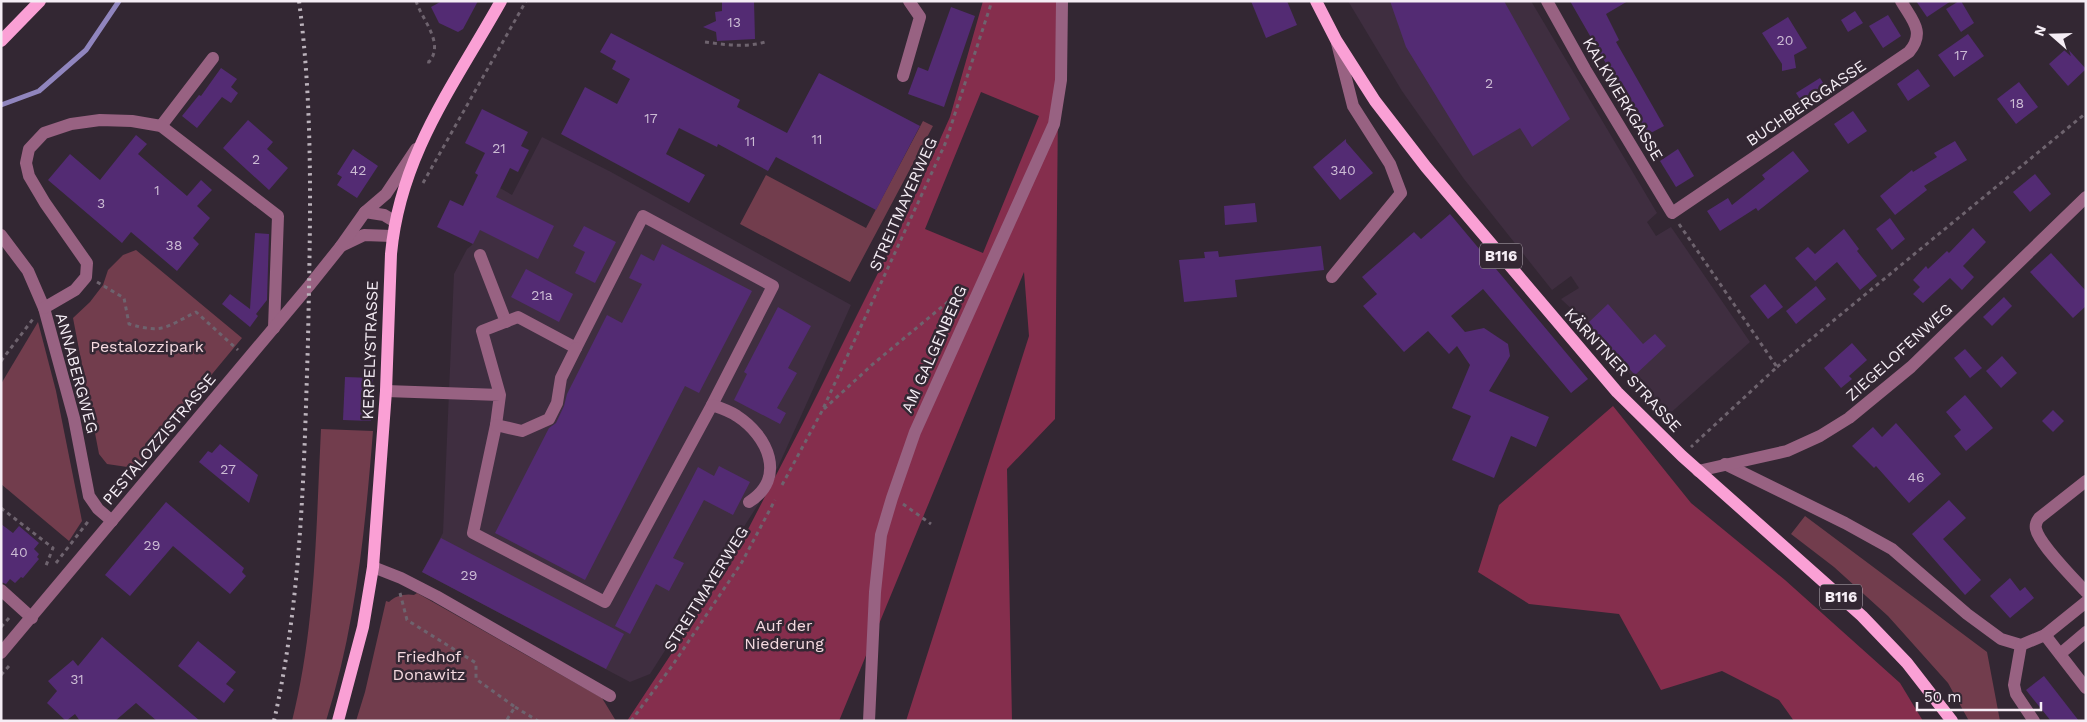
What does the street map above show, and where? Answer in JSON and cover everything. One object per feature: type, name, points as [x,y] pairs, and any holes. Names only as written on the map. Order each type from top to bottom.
[{"type":"main road","points":[[1,41],[40,1]]},
{"type":"main road","name":"KERPELYSTRASSE","points":[[338,721],[363,627],[373,567],[386,391],[394,221],[405,183],[420,143],[501,1]]},
{"type":"main road","name":"KÄRNTNER STRASSE","points":[[1316,1],[1336,40],[1375,100],[1426,166],[1611,386],[1698,471],[1862,616],[1907,663],[1952,721]]},
{"type":"street","points":[[903,76],[920,17],[909,1]]},
{"type":"street","name":"AM GALGENBERG","points":[[869,721],[875,592],[881,535],[915,432],[1054,124],[1061,80],[1062,1]]},
{"type":"street","name":"KALKWERKGASSE","points":[[1547,1],[1585,69],[1672,213]]},
{"type":"street","name":"BUCHBERGGASSE","points":[[1672,213],[1909,52],[1917,39],[1917,30],[1901,1]]},
{"type":"street","points":[[1332,277],[1401,193],[1390,164],[1353,106],[1336,40]]},
{"type":"street","points":[[161,126],[213,58]]},
{"type":"street","points":[[44,308],[75,290],[86,277],[87,263],[45,203],[29,176],[26,163],[29,149],[44,134],[71,124],[100,120],[132,121],[161,126],[278,216],[274,328]]},
{"type":"street","name":"PESTALOZZISTRASSE","points":[[1,653],[342,246],[365,212],[386,194],[420,143]]},
{"type":"street","name":"ZIEGELOFENWEG","points":[[1698,471],[1787,450],[1820,436],[1849,418],[1911,367],[2086,197]]},
{"type":"street","points":[[365,212],[384,215],[394,221]]},
{"type":"street","points":[[496,425],[522,431],[549,419],[558,403],[561,378],[643,216],[773,286],[712,405],[605,602],[473,533],[496,425],[500,395],[482,331],[518,317],[576,348]]},
{"type":"street","name":"ANNABERGWEG","points":[[1,235],[28,271],[44,308],[74,418],[89,496],[98,508],[112,521]]},
{"type":"street","name":"PESTALOZZISTRASSE","points":[[342,246],[364,235],[392,236]]},
{"type":"street","points":[[480,255],[506,322]]},
{"type":"street","points":[[386,391],[500,395]]},
{"type":"street","points":[[712,405],[730,412],[743,420],[762,438],[768,452],[770,474],[766,486],[760,495],[749,502]]},
{"type":"street","points":[[1725,464],[1892,549],[1967,614],[2001,639],[2021,645],[2045,634],[2086,602]]},
{"type":"street","points":[[2086,481],[2039,518],[2035,524],[2036,530],[2043,542],[2086,592]]},
{"type":"street","points":[[373,567],[436,596],[610,696]]},
{"type":"street","points":[[1,590],[32,618]]},
{"type":"street","points":[[2060,654],[2086,632]]},
{"type":"street","points":[[2045,634],[2086,688]]},
{"type":"street","points":[[2021,645],[2014,685],[2016,694],[2034,721]]},
{"type":"path","points":[[416,1],[434,39],[433,58],[429,62],[424,61]]},
{"type":"path","points":[[419,189],[526,1]]},
{"type":"path","name":"STREITMAYERWEG","points":[[782,487],[822,411],[945,144],[992,1]]},
{"type":"path","points":[[705,42],[739,46],[757,45],[768,40]]},
{"type":"path","points":[[1682,456],[1777,367],[1852,308],[2015,170],[2086,113]]},
{"type":"path","points":[[1672,213],[1777,367]]},
{"type":"path","points":[[86,277],[124,298],[129,324],[150,330],[163,329],[196,312],[248,359]]},
{"type":"path","name":"STREITMAYERWEG","points":[[822,411],[873,364],[961,291],[979,289]]},
{"type":"path","points":[[1,361],[29,323],[44,308]]},
{"type":"path","name":"STREITMAYERWEG","points":[[631,721],[672,666],[742,562],[777,495]]},
{"type":"path","points":[[892,498],[931,524]]},
{"type":"path","points":[[1,508],[53,548],[45,568]]},
{"type":"path","points":[[395,576],[407,620],[476,663],[476,679],[538,721]]},
{"type":"path","points":[[506,721],[515,707]]},
{"type":"shaded area","points":[[1348,1],[1531,1],[1657,213],[1647,222],[1656,236],[1671,227],[1750,342],[1667,416],[1578,315],[1561,299],[1579,288],[1571,276],[1552,290],[1464,179],[1402,91]]},
{"type":"shaded area","points":[[542,137],[611,172],[851,305],[768,489],[650,674],[630,682],[422,572],[443,533],[454,274],[467,249],[472,245],[500,188],[512,195]]},
{"type":"green space","name":"Auf der Niederung","points":[[983,1],[1059,1],[1055,419],[1007,469],[1012,721],[906,721],[1029,336],[1024,272],[839,721],[627,721],[728,568],[900,229],[950,117]],"holes":[[[981,92],[1039,116],[983,253],[925,229]]]},
{"type":"green space","points":[[923,121],[933,126],[850,282],[740,224],[766,175],[866,228]]},
{"type":"green space","name":"Pestalozzipark","points":[[136,250],[242,338],[134,468],[107,464],[99,454],[73,318],[90,302],[103,285],[108,270],[123,255]]},
{"type":"green space","points":[[38,322],[56,391],[82,521],[69,541],[1,484],[1,384]]},
{"type":"green space","points":[[1613,406],[1691,503],[1785,580],[1900,683],[1923,721],[1794,721],[1779,700],[1722,671],[1661,690],[1619,614],[1529,604],[1478,572],[1499,505]]},
{"type":"green space","points":[[321,429],[373,431],[363,541],[345,649],[326,721],[292,721],[306,649],[314,576]]},
{"type":"green space","points":[[1805,516],[1987,652],[2000,721],[1969,721],[1948,683],[1888,616],[1834,567],[1791,534]]},
{"type":"green space","name":"Friedhof Donawitz","points":[[417,593],[602,698],[616,721],[356,721],[365,692],[386,601],[389,602],[400,596]]},
{"type":"building","points":[[442,1],[478,1],[463,29],[458,32],[439,23],[431,7]]},
{"type":"building","points":[[722,1],[754,1],[755,39],[717,41],[716,32],[703,27],[716,21],[715,12],[722,11]]},
{"type":"building","points":[[1251,1],[1287,1],[1297,25],[1266,38]]},
{"type":"building","points":[[1390,1],[1504,1],[1570,119],[1532,147],[1520,128],[1473,156],[1406,47]]},
{"type":"building","points":[[1570,1],[1628,1],[1606,14],[1619,40],[1616,42],[1664,126],[1647,135]]},
{"type":"building","points":[[1916,1],[1951,1],[1927,17]]},
{"type":"building","points":[[1961,1],[1974,23],[1961,32],[1946,9]]},
{"type":"building","points":[[951,7],[975,16],[944,107],[908,94],[918,67],[928,71]]},
{"type":"building","points":[[1855,11],[1863,23],[1848,32],[1841,20]]},
{"type":"building","points":[[1888,15],[1901,36],[1883,48],[1869,26]]},
{"type":"building","points":[[1788,17],[1807,48],[1794,55],[1796,68],[1782,71],[1782,64],[1762,33]]},
{"type":"building","points":[[611,33],[740,100],[737,107],[787,133],[819,73],[920,126],[876,210],[776,157],[768,171],[718,144],[717,147],[679,128],[666,154],[705,175],[689,203],[561,134],[585,87],[617,104],[630,79],[612,69],[616,61],[600,52]]},
{"type":"building","points":[[1968,34],[1984,56],[1954,77],[1938,55]]},
{"type":"building","points":[[2067,48],[2086,69],[2068,86],[2049,64]]},
{"type":"building","points":[[221,68],[237,79],[231,87],[238,93],[231,103],[222,97],[197,128],[182,116],[199,95],[201,96]]},
{"type":"building","points":[[1918,69],[1930,86],[1908,101],[1897,84]]},
{"type":"building","points":[[1820,78],[1829,92],[1805,107],[1796,93]]},
{"type":"building","points":[[2019,82],[2038,107],[2016,124],[1997,99]]},
{"type":"building","points":[[482,109],[528,132],[521,146],[529,150],[518,172],[510,168],[496,197],[554,226],[538,259],[480,230],[473,244],[437,227],[450,200],[463,206],[478,175],[475,173],[485,153],[465,143]]},
{"type":"building","points":[[1853,111],[1867,131],[1848,144],[1834,124]]},
{"type":"building","points":[[248,120],[273,142],[267,149],[288,168],[269,190],[223,148]]},
{"type":"building","points":[[136,135],[147,144],[138,154],[187,196],[201,180],[212,190],[197,206],[210,218],[193,238],[199,244],[177,271],[131,232],[122,243],[48,180],[70,154],[100,180]]},
{"type":"building","points":[[1346,139],[1346,142],[1373,173],[1340,200],[1313,167]]},
{"type":"building","points":[[1955,141],[1967,160],[1924,186],[1927,190],[1895,215],[1880,196],[1912,170],[1913,172],[1937,157],[1934,153]]},
{"type":"building","points":[[353,149],[378,166],[357,198],[337,185],[342,177],[337,174]]},
{"type":"building","points":[[1678,149],[1694,176],[1676,187],[1660,161]]},
{"type":"building","points":[[1793,151],[1809,171],[1758,211],[1756,208],[1720,231],[1707,211],[1728,198],[1732,205],[1765,179],[1762,175]]},
{"type":"building","points":[[2035,174],[2051,194],[2030,212],[2013,192]]},
{"type":"building","points":[[1255,203],[1257,222],[1225,225],[1224,206]]},
{"type":"building","points":[[1450,214],[1588,379],[1571,393],[1483,289],[1451,316],[1465,332],[1484,328],[1508,344],[1510,356],[1489,391],[1549,417],[1536,447],[1511,436],[1494,478],[1452,460],[1471,416],[1452,408],[1470,365],[1457,346],[1449,354],[1428,331],[1404,352],[1363,306],[1377,294],[1362,277],[1414,232],[1421,239]]},
{"type":"building","points":[[1890,218],[1905,239],[1892,250],[1876,229]]},
{"type":"building","points":[[584,226],[616,242],[595,283],[575,273],[585,252],[573,246]]},
{"type":"building","points":[[1973,228],[1986,242],[1963,266],[1974,277],[1962,290],[1950,278],[1923,303],[1913,294],[1920,287],[1913,280],[1926,266],[1928,269],[1947,251],[1949,253]]},
{"type":"building","points":[[1844,229],[1859,249],[1857,251],[1877,276],[1860,290],[1837,262],[1815,281],[1795,258],[1808,247],[1815,254]]},
{"type":"building","points":[[255,233],[269,234],[267,300],[256,314],[258,316],[250,327],[222,304],[230,294],[250,309]]},
{"type":"building","points":[[662,244],[752,291],[699,393],[685,386],[585,580],[495,533],[549,428],[556,423],[567,394],[607,315],[622,323],[642,284],[629,278],[641,254],[654,261]]},
{"type":"building","points":[[1321,246],[1324,270],[1235,280],[1237,297],[1184,302],[1179,260],[1205,258],[1204,252],[1218,251],[1219,257]]},
{"type":"building","points":[[2051,253],[2086,291],[2086,306],[2073,318],[2030,272]]},
{"type":"building","points":[[526,269],[573,294],[559,322],[511,297]]},
{"type":"building","points":[[1765,284],[1783,307],[1768,319],[1750,296]]},
{"type":"building","points":[[1816,286],[1826,299],[1796,324],[1786,311]]},
{"type":"building","points":[[2004,297],[2012,306],[1992,326],[1983,317]]},
{"type":"building","points":[[1608,304],[1643,344],[1655,334],[1666,346],[1635,375],[1588,323]]},
{"type":"building","points":[[778,307],[811,326],[788,368],[797,373],[777,408],[786,413],[780,424],[734,400],[747,374],[744,372]]},
{"type":"building","points":[[1852,343],[1867,360],[1849,376],[1852,379],[1841,388],[1824,368]]},
{"type":"building","points":[[1965,349],[1982,368],[1970,378],[1954,358]]},
{"type":"building","points":[[2002,356],[2017,373],[2001,388],[1986,371]]},
{"type":"building","points":[[345,377],[373,378],[371,421],[343,420]]},
{"type":"building","points":[[1965,395],[1993,428],[1966,451],[1954,436],[1961,430],[1946,412]]},
{"type":"building","points":[[2053,410],[2064,421],[2053,432],[2042,421]]},
{"type":"building","points":[[1896,423],[1941,474],[1909,503],[1876,466],[1874,468],[1852,446],[1873,427],[1882,437]]},
{"type":"building","points":[[220,444],[258,475],[249,503],[199,462],[208,451],[212,453]]},
{"type":"building","points":[[719,466],[750,482],[733,515],[704,500],[673,558],[684,563],[669,591],[656,584],[630,634],[615,626],[698,467],[714,476]]},
{"type":"building","points":[[1949,500],[1966,518],[1943,539],[1981,580],[1965,595],[1912,534]]},
{"type":"building","points":[[166,502],[244,568],[242,572],[246,576],[230,594],[173,546],[130,596],[105,575]]},
{"type":"building","points":[[1,524],[13,533],[19,526],[39,543],[34,549],[39,554],[37,557],[39,559],[23,578],[21,577],[15,583],[10,579],[6,584],[1,582]]},
{"type":"building","points":[[441,538],[624,634],[606,669],[422,572]]},
{"type":"building","points":[[2010,578],[2020,591],[2025,587],[2034,598],[2010,618],[1990,596]]},
{"type":"building","points":[[102,637],[200,721],[157,721],[136,703],[115,721],[80,721],[75,714],[66,721],[47,703],[57,691],[48,681],[73,660],[78,666]]},
{"type":"building","points":[[198,641],[236,672],[226,684],[234,690],[224,703],[178,666]]},
{"type":"building","points":[[2044,676],[2079,721],[2051,721],[2026,690]]},
{"type":"waterway","points":[[1,105],[39,91],[86,50],[119,1]]},
{"type":"railway","points":[[274,721],[291,627],[300,532],[305,436],[310,171],[307,85],[299,1]]}]
